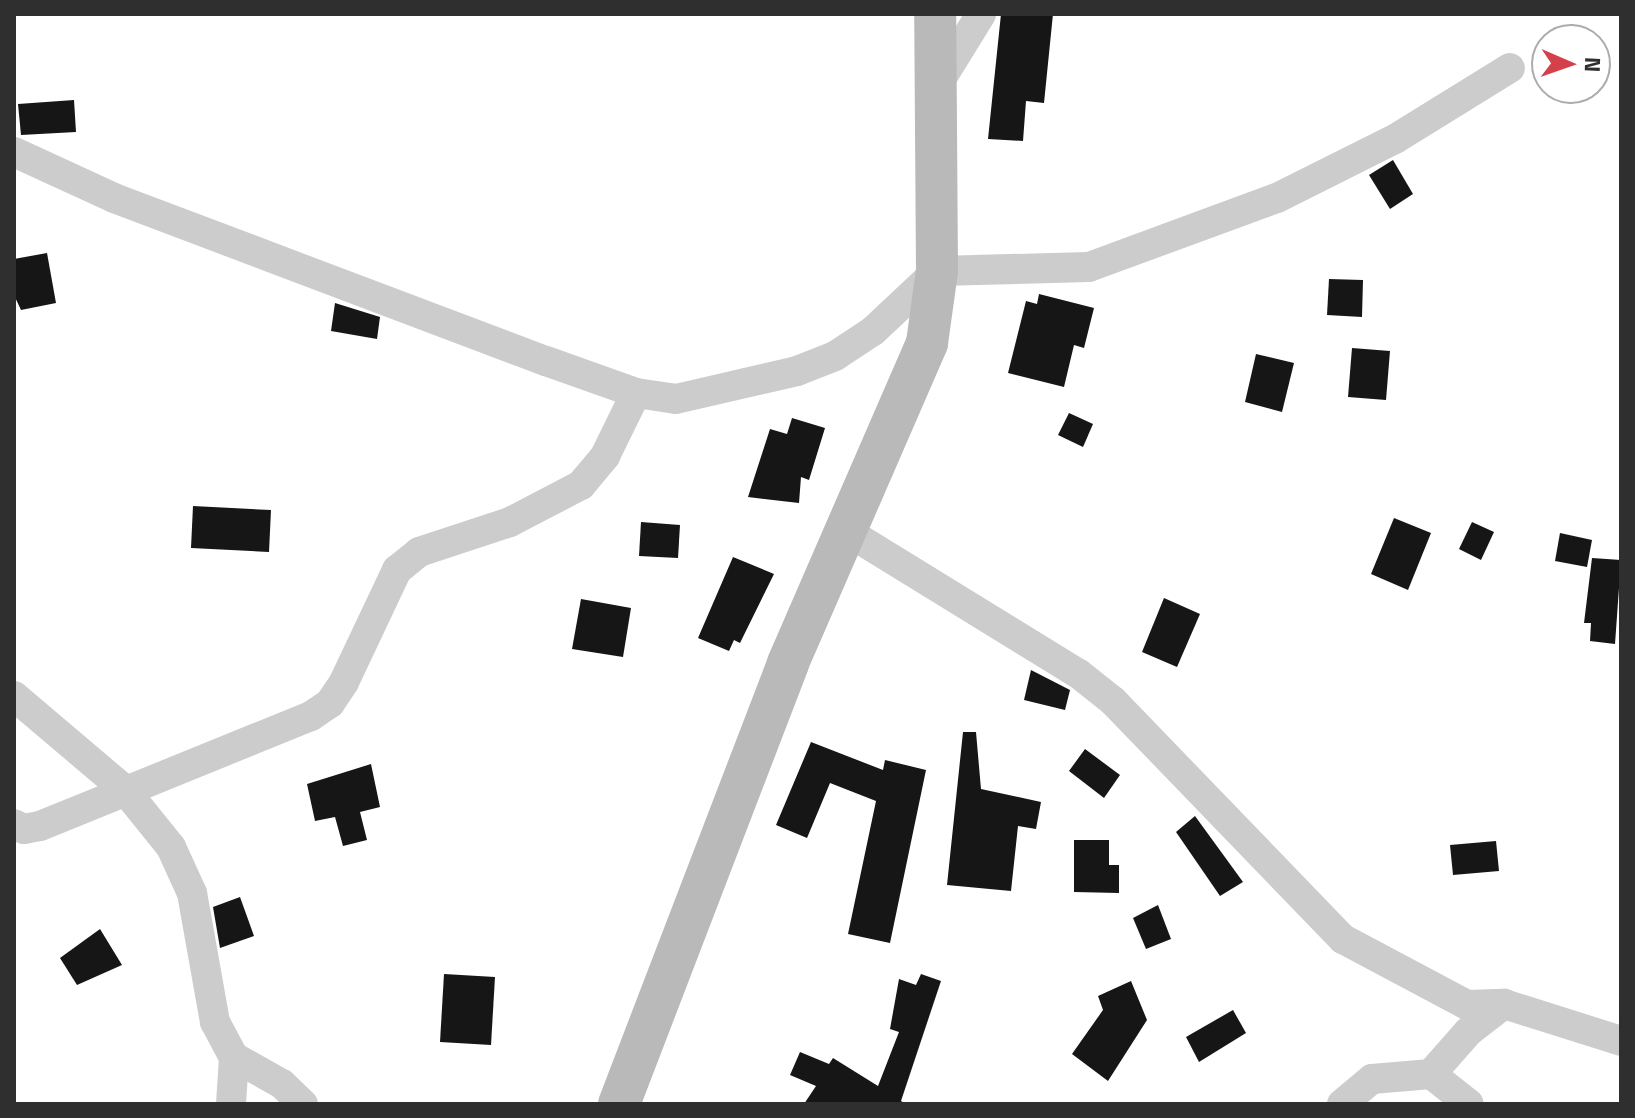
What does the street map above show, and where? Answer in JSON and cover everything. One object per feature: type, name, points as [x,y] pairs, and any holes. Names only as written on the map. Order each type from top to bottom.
[{"type":"street","points":[[619,1104],[788,663],[848,532],[927,343],[937,271],[935,14]]},
{"type":"street","points":[[936,87],[981,14]]},
{"type":"street","points":[[14,152],[114,198],[636,393],[676,399],[797,371],[873,331],[937,271],[1073,270],[1105,262],[1312,183],[1510,68]]},
{"type":"street","points":[[14,824],[24,829],[40,826],[311,716],[330,703],[397,570],[419,552],[510,522],[581,485],[605,456],[636,393]]},
{"type":"street","points":[[848,532],[1067,666],[1113,701],[1343,939],[1453,1000],[1480,1007],[1504,1004],[1621,1041]]},
{"type":"street","points":[[14,696],[125,790],[171,847],[192,893],[204,981],[215,1022],[234,1057],[282,1084],[303,1104]]},
{"type":"street","points":[[1431,1074],[1468,1032],[1504,1004]]},
{"type":"street","points":[[231,1104],[234,1057]]},
{"type":"street","points":[[1342,1104],[1372,1079],[1431,1074],[1469,1104]]},
{"type":"building","points":[[1001,14],[1053,14],[1044,103],[1026,101],[1023,141],[988,139]]},
{"type":"building","points":[[74,100],[76,132],[21,135],[18,104]]},
{"type":"building","points":[[1393,160],[1413,194],[1390,209],[1369,175]]},
{"type":"building","points":[[47,253],[56,303],[21,310],[14,295],[14,259]]},
{"type":"building","points":[[1329,279],[1363,280],[1362,317],[1327,315]]},
{"type":"building","points":[[1039,294],[1094,308],[1084,348],[1074,345],[1064,387],[1008,373],[1026,301],[1037,304]]},
{"type":"building","points":[[335,303],[380,317],[377,339],[331,331]]},
{"type":"building","points":[[1352,348],[1390,351],[1386,400],[1348,397]]},
{"type":"building","points":[[1256,354],[1294,363],[1282,412],[1245,402]]},
{"type":"building","points":[[1069,413],[1093,424],[1083,447],[1058,435]]},
{"type":"building","points":[[792,418],[825,428],[809,480],[801,477],[799,503],[748,497],[770,429],[787,434]]},
{"type":"building","points":[[193,506],[271,510],[269,552],[191,548]]},
{"type":"building","points":[[1394,518],[1431,533],[1408,590],[1371,574]]},
{"type":"building","points":[[641,522],[680,525],[678,558],[639,556]]},
{"type":"building","points":[[1472,522],[1494,532],[1481,560],[1459,549]]},
{"type":"building","points":[[1560,533],[1592,540],[1587,567],[1555,561]]},
{"type":"building","points":[[733,557],[774,574],[740,643],[734,640],[729,651],[698,638]]},
{"type":"building","points":[[1592,558],[1621,560],[1615,644],[1590,641],[1591,623],[1584,623]]},
{"type":"building","points":[[1164,598],[1200,614],[1177,667],[1142,652]]},
{"type":"building","points":[[581,599],[631,608],[623,657],[572,649]]},
{"type":"building","points":[[1031,670],[1070,690],[1065,710],[1024,700]]},
{"type":"building","points":[[963,732],[976,732],[981,789],[1041,802],[1036,829],[1018,826],[1011,891],[947,885]]},
{"type":"building","points":[[811,742],[883,770],[885,760],[926,770],[890,943],[848,934],[876,801],[830,783],[807,838],[776,825]]},
{"type":"building","points":[[1085,749],[1120,775],[1104,798],[1069,771]]},
{"type":"building","points":[[371,764],[380,807],[360,812],[367,840],[343,846],[335,817],[315,821],[307,784]]},
{"type":"building","points":[[1195,816],[1243,882],[1220,896],[1176,832]]},
{"type":"building","points":[[1074,840],[1109,840],[1109,865],[1119,865],[1119,893],[1074,892]]},
{"type":"building","points":[[1496,841],[1499,871],[1453,875],[1450,845]]},
{"type":"building","points":[[240,897],[254,936],[220,948],[213,907]]},
{"type":"building","points":[[1158,905],[1171,939],[1146,949],[1133,918]]},
{"type":"building","points":[[100,929],[122,965],[77,985],[60,958]]},
{"type":"building","points":[[444,974],[495,977],[491,1045],[440,1042]]},
{"type":"building","points":[[921,974],[941,981],[901,1101],[906,1104],[804,1104],[816,1086],[790,1075],[800,1052],[829,1064],[833,1058],[878,1086],[899,1032],[890,1029],[899,979],[916,985]]},
{"type":"building","points":[[1131,981],[1147,1020],[1108,1081],[1072,1054],[1103,1010],[1098,996]]},
{"type":"building","points":[[1233,1010],[1246,1033],[1199,1062],[1186,1037]]}]
